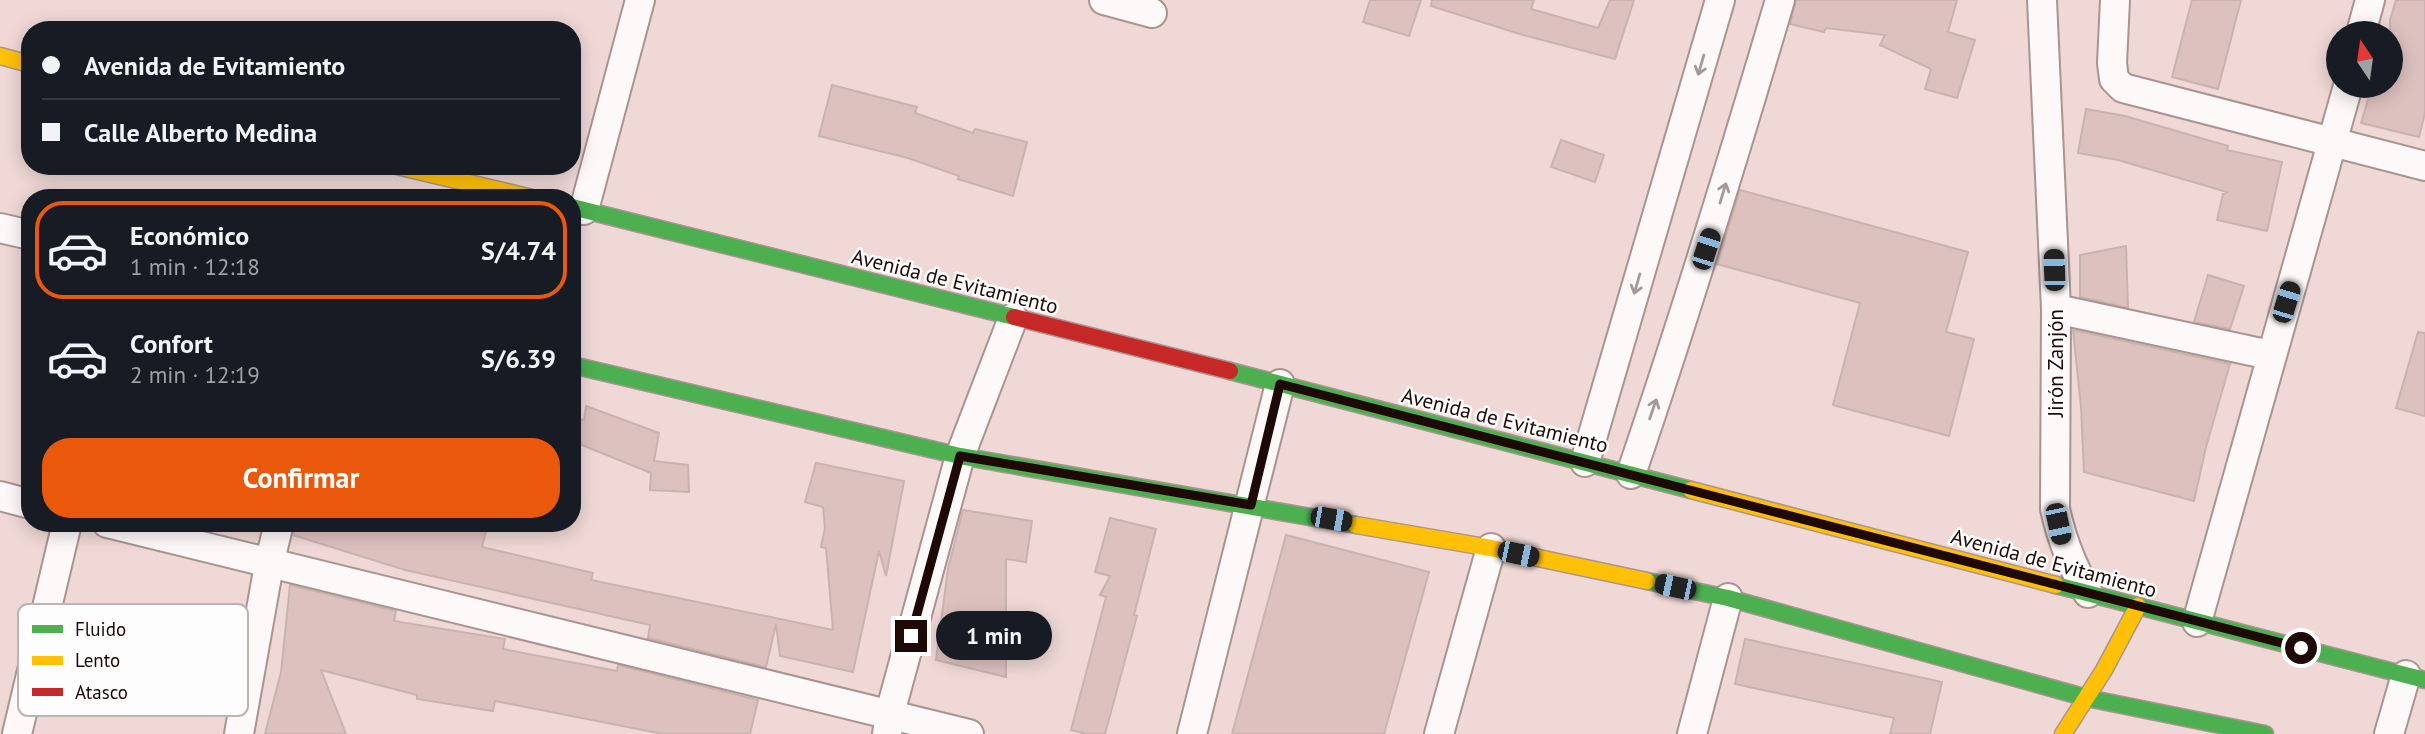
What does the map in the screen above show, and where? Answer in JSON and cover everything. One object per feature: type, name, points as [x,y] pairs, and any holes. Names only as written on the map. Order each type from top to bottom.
[{"type":"street","points":[[581,199],[640,0]]},
{"type":"street","points":[[1104,0],[1152,13]]},
{"type":"street","points":[[1585,462],[1720,0]]},
{"type":"street","points":[[1631,474],[1722,197],[1780,0]]},
{"type":"street","name":"Jirón Zanjón","points":[[2042,0],[2056,309],[2055,509],[2061,538],[2076,574],[2088,593]]},
{"type":"street","points":[[2115,0],[2112,63],[2114,79],[2123,88],[2425,166]]},
{"type":"street","points":[[2364,21],[2370,0]]},
{"type":"street","points":[[0,56],[21,62]]},
{"type":"street","points":[[2197,622],[2270,355],[2345,98]]},
{"type":"street","points":[[435,175],[494,189]]},
{"type":"street","name":"Avenida de Evitamiento","points":[[581,210],[1280,384],[2415,677]]},
{"type":"street","points":[[0,228],[21,234]]},
{"type":"street","points":[[2056,309],[2270,355]]},
{"type":"street","points":[[888,724],[960,456],[1013,318]]},
{"type":"street","points":[[581,367],[960,456],[1491,548],[1728,598],[2087,698],[2265,734]]},
{"type":"street","points":[[1192,734],[1280,384]]},
{"type":"street","points":[[0,496],[21,502]]},
{"type":"street","points":[[47,604],[65,532]]},
{"type":"street","points":[[142,532],[888,724],[969,734]]},
{"type":"street","points":[[248,683],[277,532]]},
{"type":"street","points":[[1439,734],[1491,548]]},
{"type":"street","points":[[1692,734],[1728,598]]},
{"type":"street","points":[[2063,734],[2087,698],[2138,607]]},
{"type":"street","points":[[2389,734],[2415,677]]},
{"type":"street","points":[[2079,734],[2087,698]]},
{"type":"street","points":[[0,730],[16,734],[20,716]]},
{"type":"street","points":[[239,734],[242,716]]},
{"type":"building","points":[[1370,0],[1421,0],[1409,36],[1363,22]]},
{"type":"building","points":[[1432,0],[1534,0],[1531,9],[1598,28],[1610,0],[1634,0],[1615,59],[1523,35],[1431,6]]},
{"type":"building","points":[[1796,0],[1957,0],[1948,32],[1975,40],[1957,98],[1925,89],[1931,69],[1880,45],[1885,35],[1826,28],[1824,32],[1790,24]]},
{"type":"building","points":[[2192,0],[2241,0],[2218,89],[2172,77]]},
{"type":"building","points":[[2396,0],[2425,0],[2425,113],[2419,137],[2361,123],[2368,98],[2403,98],[2403,21],[2390,20]]},
{"type":"building","points":[[832,85],[917,107],[915,113],[973,133],[975,129],[1027,142],[1013,196],[958,179],[959,176],[908,158],[819,136]]},
{"type":"building","points":[[2086,109],[2125,116],[2228,146],[2227,150],[2282,162],[2267,231],[2217,220],[2223,194],[2227,192],[2118,160],[2078,153]]},
{"type":"building","points":[[1561,140],[1604,155],[1595,182],[1551,167]]},
{"type":"building","points":[[1740,190],[1968,252],[1946,332],[1974,339],[1949,436],[1833,405],[1860,303],[1717,264]]},
{"type":"building","points":[[2126,246],[2128,308],[2080,297],[2080,255]]},
{"type":"building","points":[[2208,275],[2244,286],[2230,329],[2194,322]]},
{"type":"building","points":[[2073,330],[2230,364],[2206,447],[2194,501],[2084,472]]},
{"type":"building","points":[[2418,332],[2425,333],[2425,416],[2396,408]]},
{"type":"building","points":[[586,406],[659,433],[654,461],[688,465],[689,492],[650,490],[651,473],[581,445],[581,420],[584,420]]},
{"type":"building","points":[[816,463],[904,481],[886,576],[879,551],[853,672],[780,656],[776,624],[766,667],[648,638],[650,625],[405,570],[293,535],[294,532],[486,532],[482,547],[593,573],[591,580],[833,630],[826,548],[821,547],[825,528],[823,507],[805,502]]},
{"type":"building","points":[[963,510],[1032,521],[1026,562],[1006,559],[1006,677],[936,660],[948,569]]},
{"type":"building","points":[[1110,518],[1156,529],[1134,615],[1137,616],[1105,734],[1087,734],[1071,730],[1106,597],[1100,595],[1110,576],[1095,572]]},
{"type":"building","points":[[1286,535],[1429,572],[1384,734],[1232,734]]},
{"type":"building","points":[[290,585],[396,611],[394,621],[505,639],[503,649],[617,671],[618,665],[758,700],[750,734],[663,734],[495,701],[493,711],[417,699],[417,695],[321,670],[346,734],[265,734],[281,672]]},
{"type":"building","points":[[1745,639],[1942,682],[1930,734],[1890,734],[1894,718],[1735,684]]},
{"type":"traffic: fast","points":[[581,209],[1014,317]]},
{"type":"traffic: fast","points":[[581,367],[960,456],[1356,525]]},
{"type":"traffic: fast","points":[[1230,371],[1691,490]]},
{"type":"traffic: fast","points":[[1647,581],[1728,598],[2087,698],[2265,734]]},
{"type":"traffic: fast","points":[[2056,585],[2425,680]]},
{"type":"traffic: slow","points":[[0,56],[21,62]]},
{"type":"traffic: slow","points":[[435,175],[494,189]]},
{"type":"traffic: slow","points":[[1691,490],[2056,585]]},
{"type":"traffic: slow","points":[[1356,525],[1491,548],[1647,581]]},
{"type":"traffic: slow","points":[[2063,734],[2104,670],[2138,606]]},
{"type":"traffic: jam","points":[[1014,317],[1230,371]]},
{"type":"route","points":[[911,636],[960,456],[1251,505],[1280,384],[2301,648]]}]
